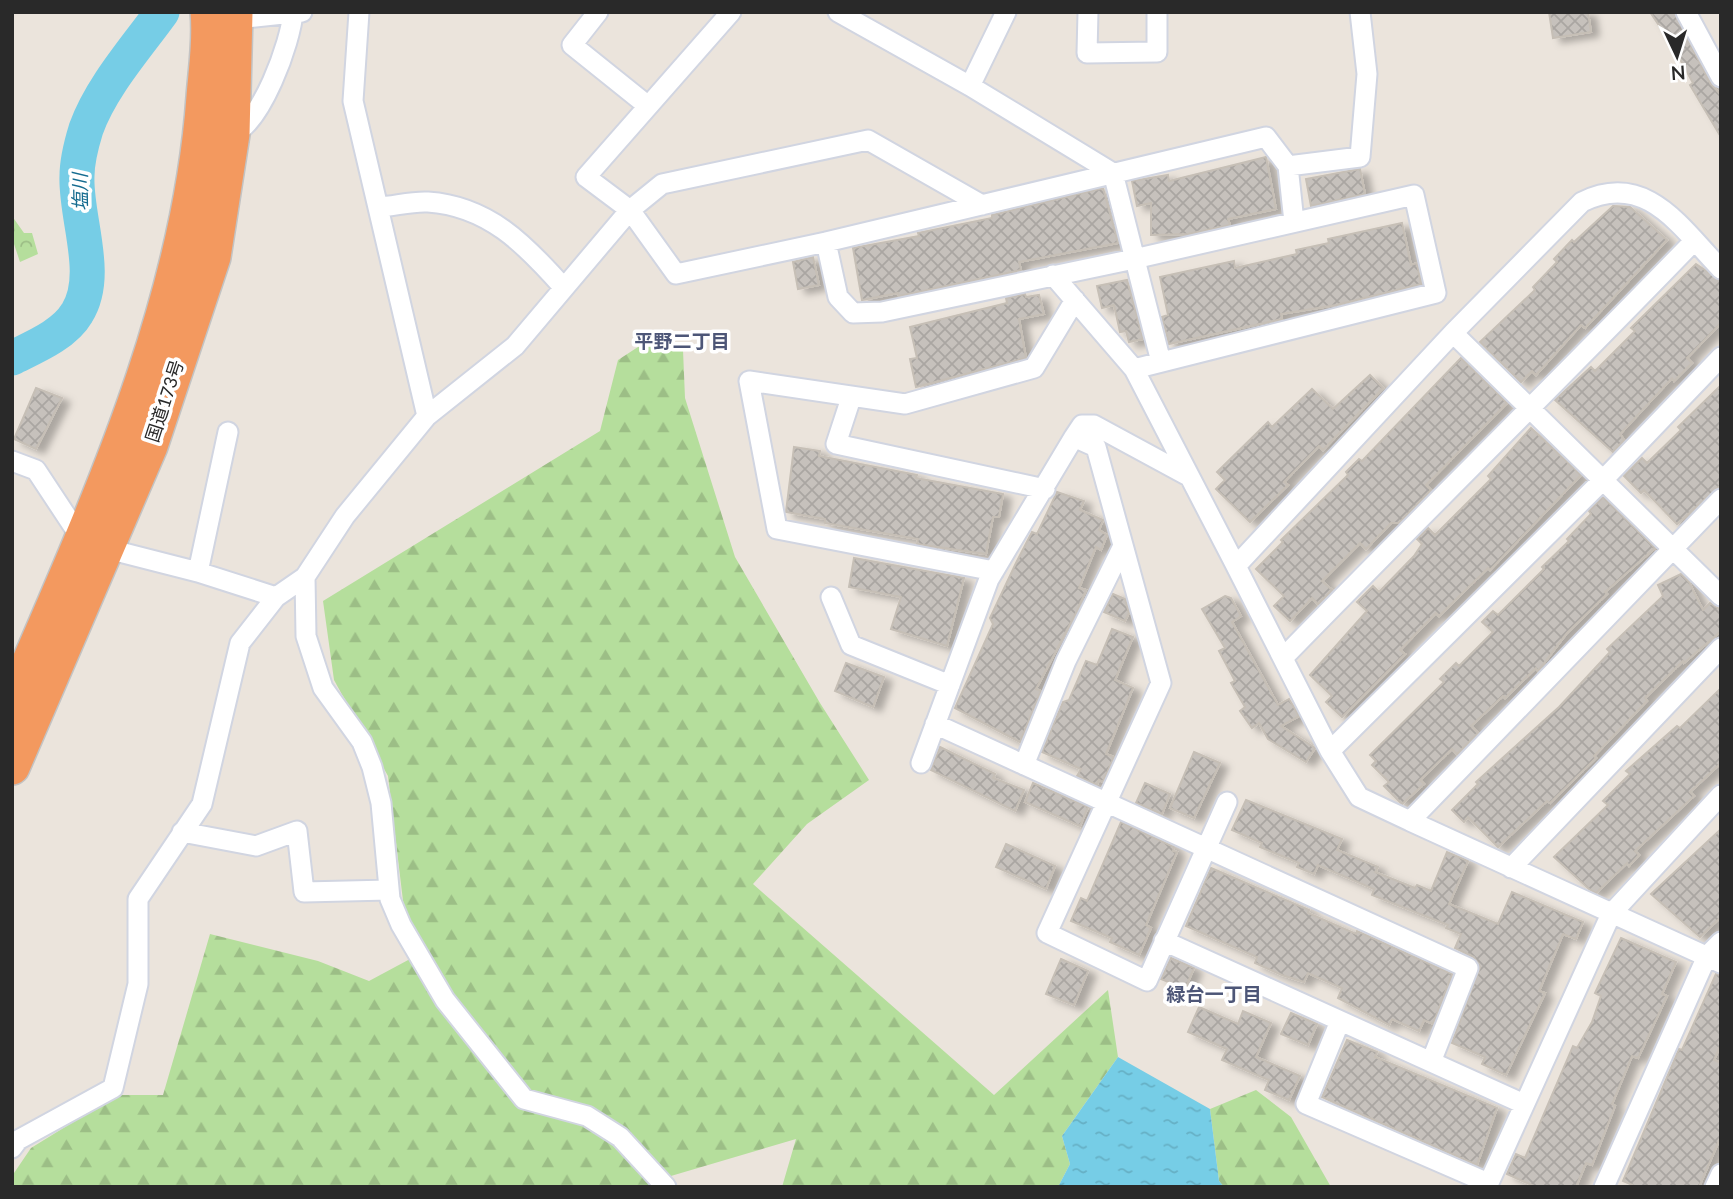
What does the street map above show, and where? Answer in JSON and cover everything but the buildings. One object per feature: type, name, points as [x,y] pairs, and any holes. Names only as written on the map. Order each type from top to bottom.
[{"type":"highway","name":"国道173号","points":[[12,703],[96,542],[150,446],[213,257],[222,16]]},
{"type":"highway","name":"国道173号","points":[[12,767],[96,542]]},
{"type":"street","points":[[216,139],[239,132],[258,109],[291,36],[293,12]]},
{"type":"street","points":[[222,16],[302,12]]},
{"type":"street","points":[[359,12],[353,101],[427,416]]},
{"type":"street","points":[[598,12],[572,45],[649,106]]},
{"type":"street","points":[[731,12],[586,177],[630,210],[676,274],[826,243],[1266,137],[1288,166],[1294,222]]},
{"type":"street","points":[[838,12],[970,86],[1113,173],[1161,362]]},
{"type":"street","points":[[970,86],[1006,12]]},
{"type":"street","points":[[1088,12],[1087,53],[1157,52],[1157,12]]},
{"type":"street","points":[[1288,166],[1360,157],[1367,74],[1360,12]]},
{"type":"street","points":[[1686,12],[1715,52],[1721,78]]},
{"type":"street","points":[[12,1148],[18,1140],[113,1088],[138,984],[138,899],[202,804],[240,643],[276,597],[305,577],[345,516],[427,416],[515,346],[630,210],[662,184],[868,140],[982,205]]},
{"type":"street","points":[[1236,566],[1453,333],[1582,202],[1602,192],[1632,192],[1659,205],[1721,269]]},
{"type":"street","points":[[826,243],[838,297],[853,313],[882,312],[1134,259],[1414,195],[1436,293],[1134,369]]},
{"type":"street","points":[[379,207],[428,202],[488,216],[533,253],[563,287]]},
{"type":"street","points":[[1283,658],[1419,517],[1532,409],[1694,241]]},
{"type":"street","points":[[1053,275],[1134,369],[1330,751],[1359,796],[1611,914],[1716,954],[1604,1187]]},
{"type":"street","points":[[994,571],[777,529],[749,381],[905,404],[1034,368],[1075,300]]},
{"type":"street","points":[[1453,333],[1721,596]]},
{"type":"street","points":[[1330,751],[1603,480],[1721,357]]},
{"type":"street","points":[[851,398],[836,444],[1045,489]]},
{"type":"street","points":[[921,763],[994,571],[1082,425],[1094,425],[1190,477]]},
{"type":"street","points":[[198,572],[228,432]]},
{"type":"street","points":[[1074,438],[1096,447],[1161,683],[1046,933],[1147,981],[1227,802]]},
{"type":"street","points":[[12,461],[36,470],[73,526],[96,542],[276,597]]},
{"type":"street","points":[[1410,821],[1721,499]]},
{"type":"street","points":[[1024,765],[1066,661],[1122,548]]},
{"type":"street","points":[[305,577],[306,636],[323,688],[362,742],[372,767],[381,803],[389,890],[401,925],[445,1000],[524,1098],[587,1116],[620,1137],[666,1187]]},
{"type":"street","points":[[831,597],[850,645],[950,685]]},
{"type":"street","points":[[1511,868],[1721,648]]},
{"type":"street","points":[[935,724],[1468,968],[1431,1062]]},
{"type":"street","points":[[1340,1020],[1306,1104],[1488,1185],[1611,914],[1721,795]]},
{"type":"street","points":[[182,832],[256,846],[297,831],[304,892],[389,890]]},
{"type":"street","points":[[1164,941],[1524,1104]]},
{"type":"street","points":[[1715,1187],[1721,1174]]},
{"type":"green space","points":[[12,216],[24,233],[32,233],[38,254],[20,262],[12,238]]},
{"type":"green space","points":[[658,334],[683,350],[685,398],[735,557],[820,703],[869,780],[807,824],[753,884],[994,1095],[1108,990],[1118,1057],[1062,1136],[1070,1164],[1058,1187],[782,1187],[796,1139],[654,1181],[654,1187],[12,1187],[12,1176],[31,1148],[117,1095],[163,1095],[210,934],[318,961],[369,981],[410,959],[388,776],[334,680],[323,601],[600,431],[618,360]]},
{"type":"green space","points":[[1256,1090],[1291,1117],[1331,1187],[1224,1187],[1219,1181],[1210,1109]]},
{"type":"water","points":[[1118,1057],[1210,1109],[1219,1181],[1224,1187],[1058,1187],[1070,1164],[1062,1136]]},
{"type":"waterway","name":"塩川","points":[[12,358],[48,340],[64,328],[77,313],[84,298],[87,264],[77,192],[83,140],[93,113],[110,83],[162,12]]},
{"type":"district","name":"平野二丁目","points":[[682,341]]},
{"type":"district","name":"緑台一丁目","points":[[1214,994]]}]
